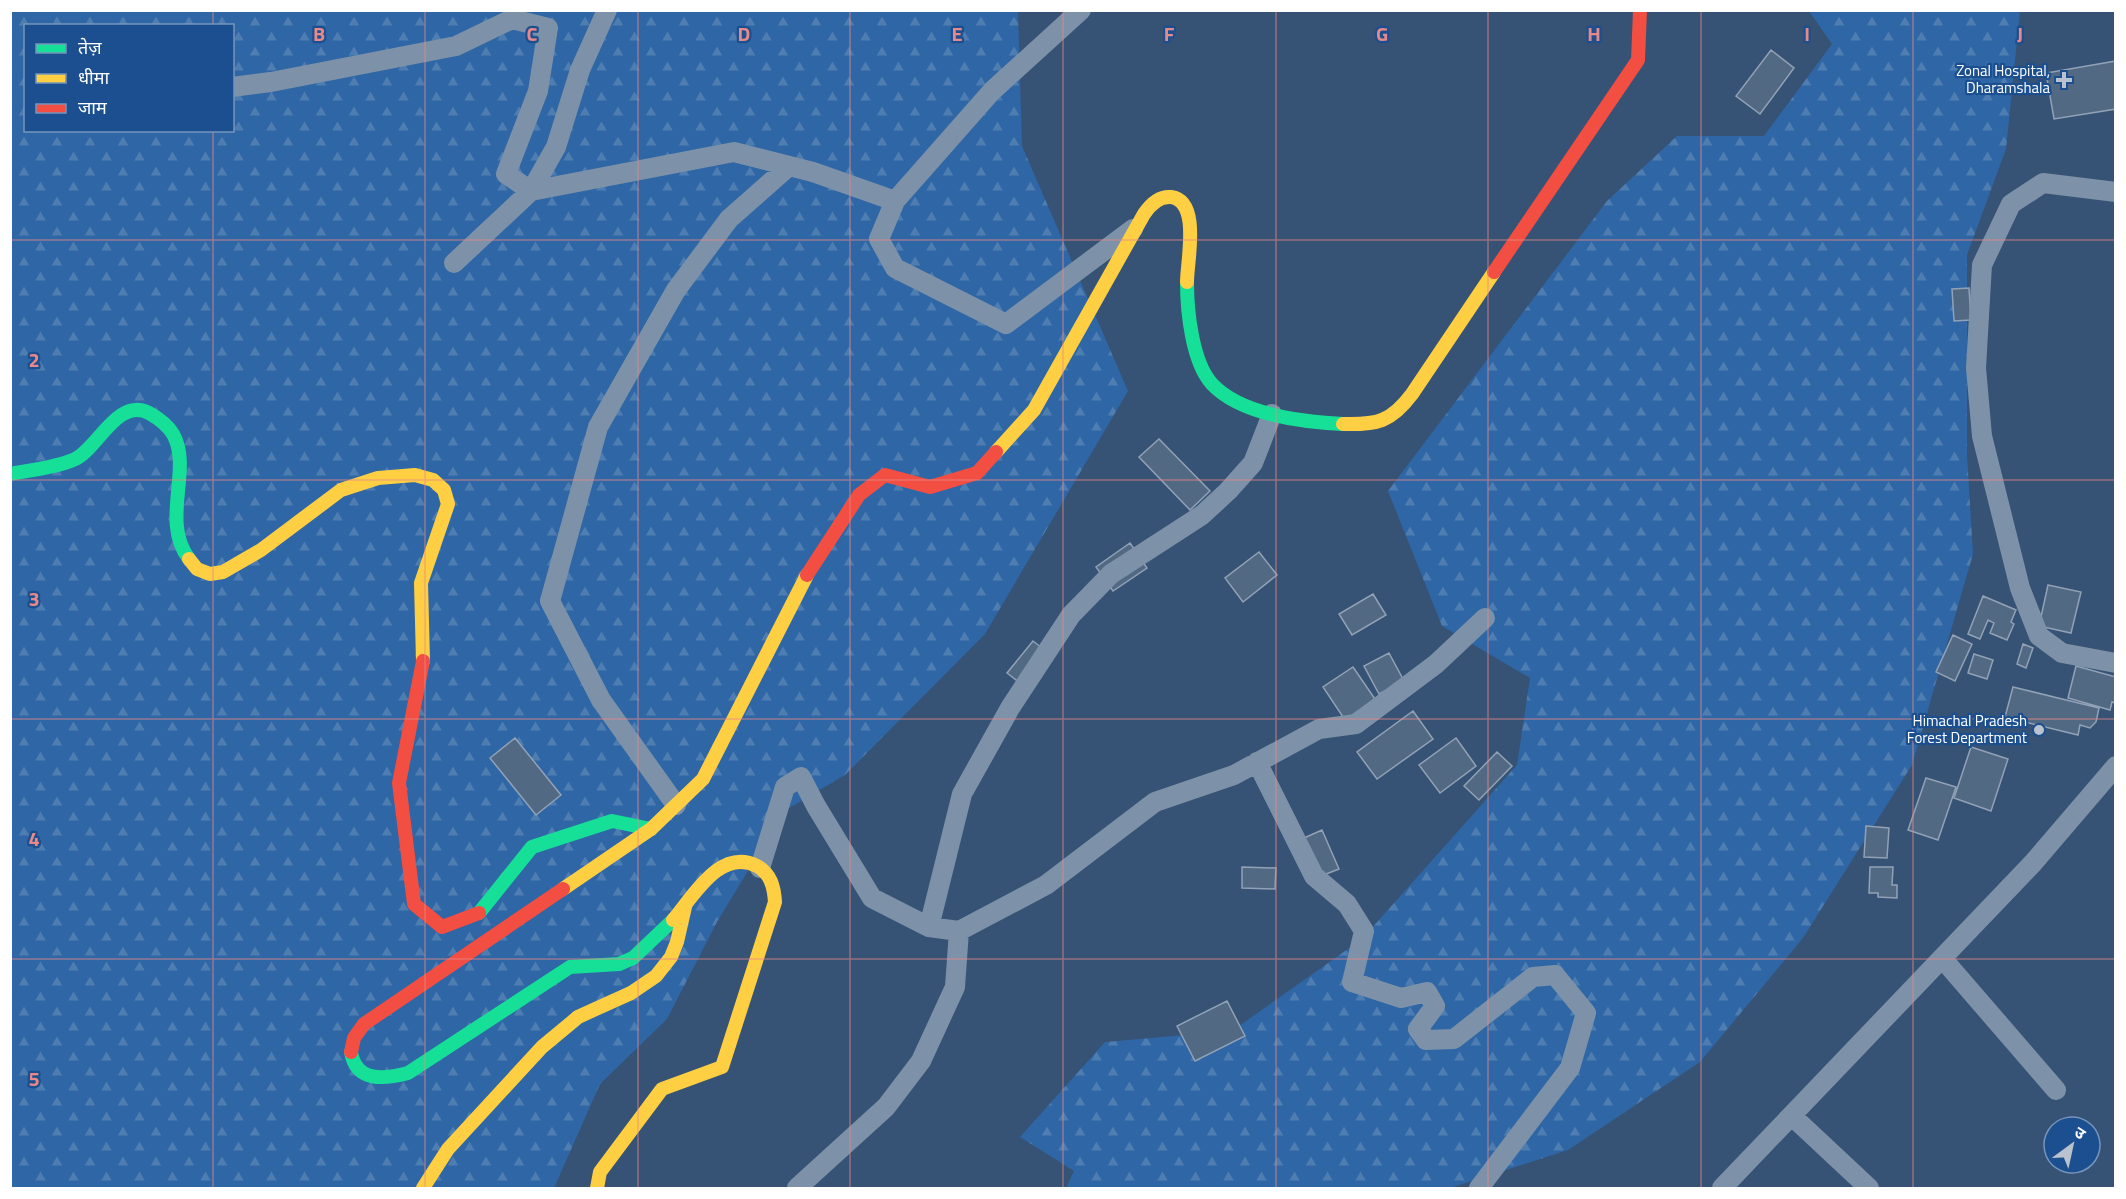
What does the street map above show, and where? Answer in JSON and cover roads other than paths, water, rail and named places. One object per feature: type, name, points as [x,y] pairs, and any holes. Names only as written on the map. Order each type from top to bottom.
[{"type":"street","points":[[454,263],[531,191],[556,147],[580,70],[607,10]]},
{"type":"street","points":[[1081,10],[992,91],[895,201],[879,239],[895,268],[1006,324],[1138,226]]},
{"type":"street","points":[[597,1188],[600,1172],[662,1089],[723,1067],[775,902],[772,882],[768,874],[760,868],[750,863],[740,862],[718,869],[685,907],[632,958],[620,963],[579,964],[570,967],[408,1073],[388,1079],[359,1071],[352,1063],[350,1048],[355,1035],[364,1024],[651,829],[703,779],[804,580],[859,495],[885,475],[930,487],[977,472],[1034,410],[1138,226],[1155,202],[1164,197],[1173,197],[1183,201],[1188,207],[1190,219],[1187,290],[1191,324],[1202,365],[1211,384],[1225,396],[1242,405],[1272,414],[1316,421],[1358,424],[1381,422],[1397,412],[1412,394],[1638,60],[1640,10]]},
{"type":"street","points":[[234,87],[271,82],[456,46],[512,19],[548,28],[538,91],[506,174],[531,191],[734,153],[813,172],[895,201]]},
{"type":"street","points":[[676,805],[601,700],[550,601],[597,427],[676,290],[729,219],[789,166]]},
{"type":"street","points":[[2115,192],[2043,183],[2011,204],[1982,265],[1976,368],[1982,436],[2020,588],[2039,636],[2062,652],[2115,663]]},
{"type":"street","points":[[10,474],[75,460],[123,413],[143,410],[158,418],[173,434],[181,457],[176,508],[179,537],[186,555],[197,569],[210,574],[222,572],[261,550],[341,490],[378,478],[415,475],[434,480],[444,490],[448,504],[421,583],[423,665],[399,783],[414,904],[442,927],[479,913],[531,847],[612,820],[651,829]]},
{"type":"street","points":[[929,927],[962,794],[1010,708],[1071,615],[1111,574],[1202,514],[1228,491],[1253,463],[1272,414]]},
{"type":"street","points":[[760,868],[785,787],[801,777],[872,898],[929,927],[959,931],[1046,885],[1155,802],[1234,775],[1319,729],[1356,724],[1436,664],[1485,618]]},
{"type":"street","points":[[1257,762],[1314,876],[1347,904],[1364,931],[1352,982],[1401,998],[1427,992],[1435,1006],[1418,1029],[1426,1040],[1454,1039],[1533,977],[1556,975],[1586,1013],[1570,1068],[1479,1188]]},
{"type":"street","points":[[1722,1188],[2033,863],[2115,766]]},
{"type":"street","points":[[423,1188],[448,1149],[542,1047],[578,1017],[648,983],[660,971],[671,957],[677,942],[685,907]]},
{"type":"street","points":[[796,1188],[886,1107],[921,1061],[954,987],[959,931]]},
{"type":"street","points":[[1942,958],[2056,1090]]},
{"type":"street","points":[[1792,1116],[1869,1188]]},
{"type":"place","name":"Zonal Hospital, Dharamshala","points":[[2064,80]]},
{"type":"place","name":"Himachal Pradesh Forest Department","points":[[2039,730]]}]
